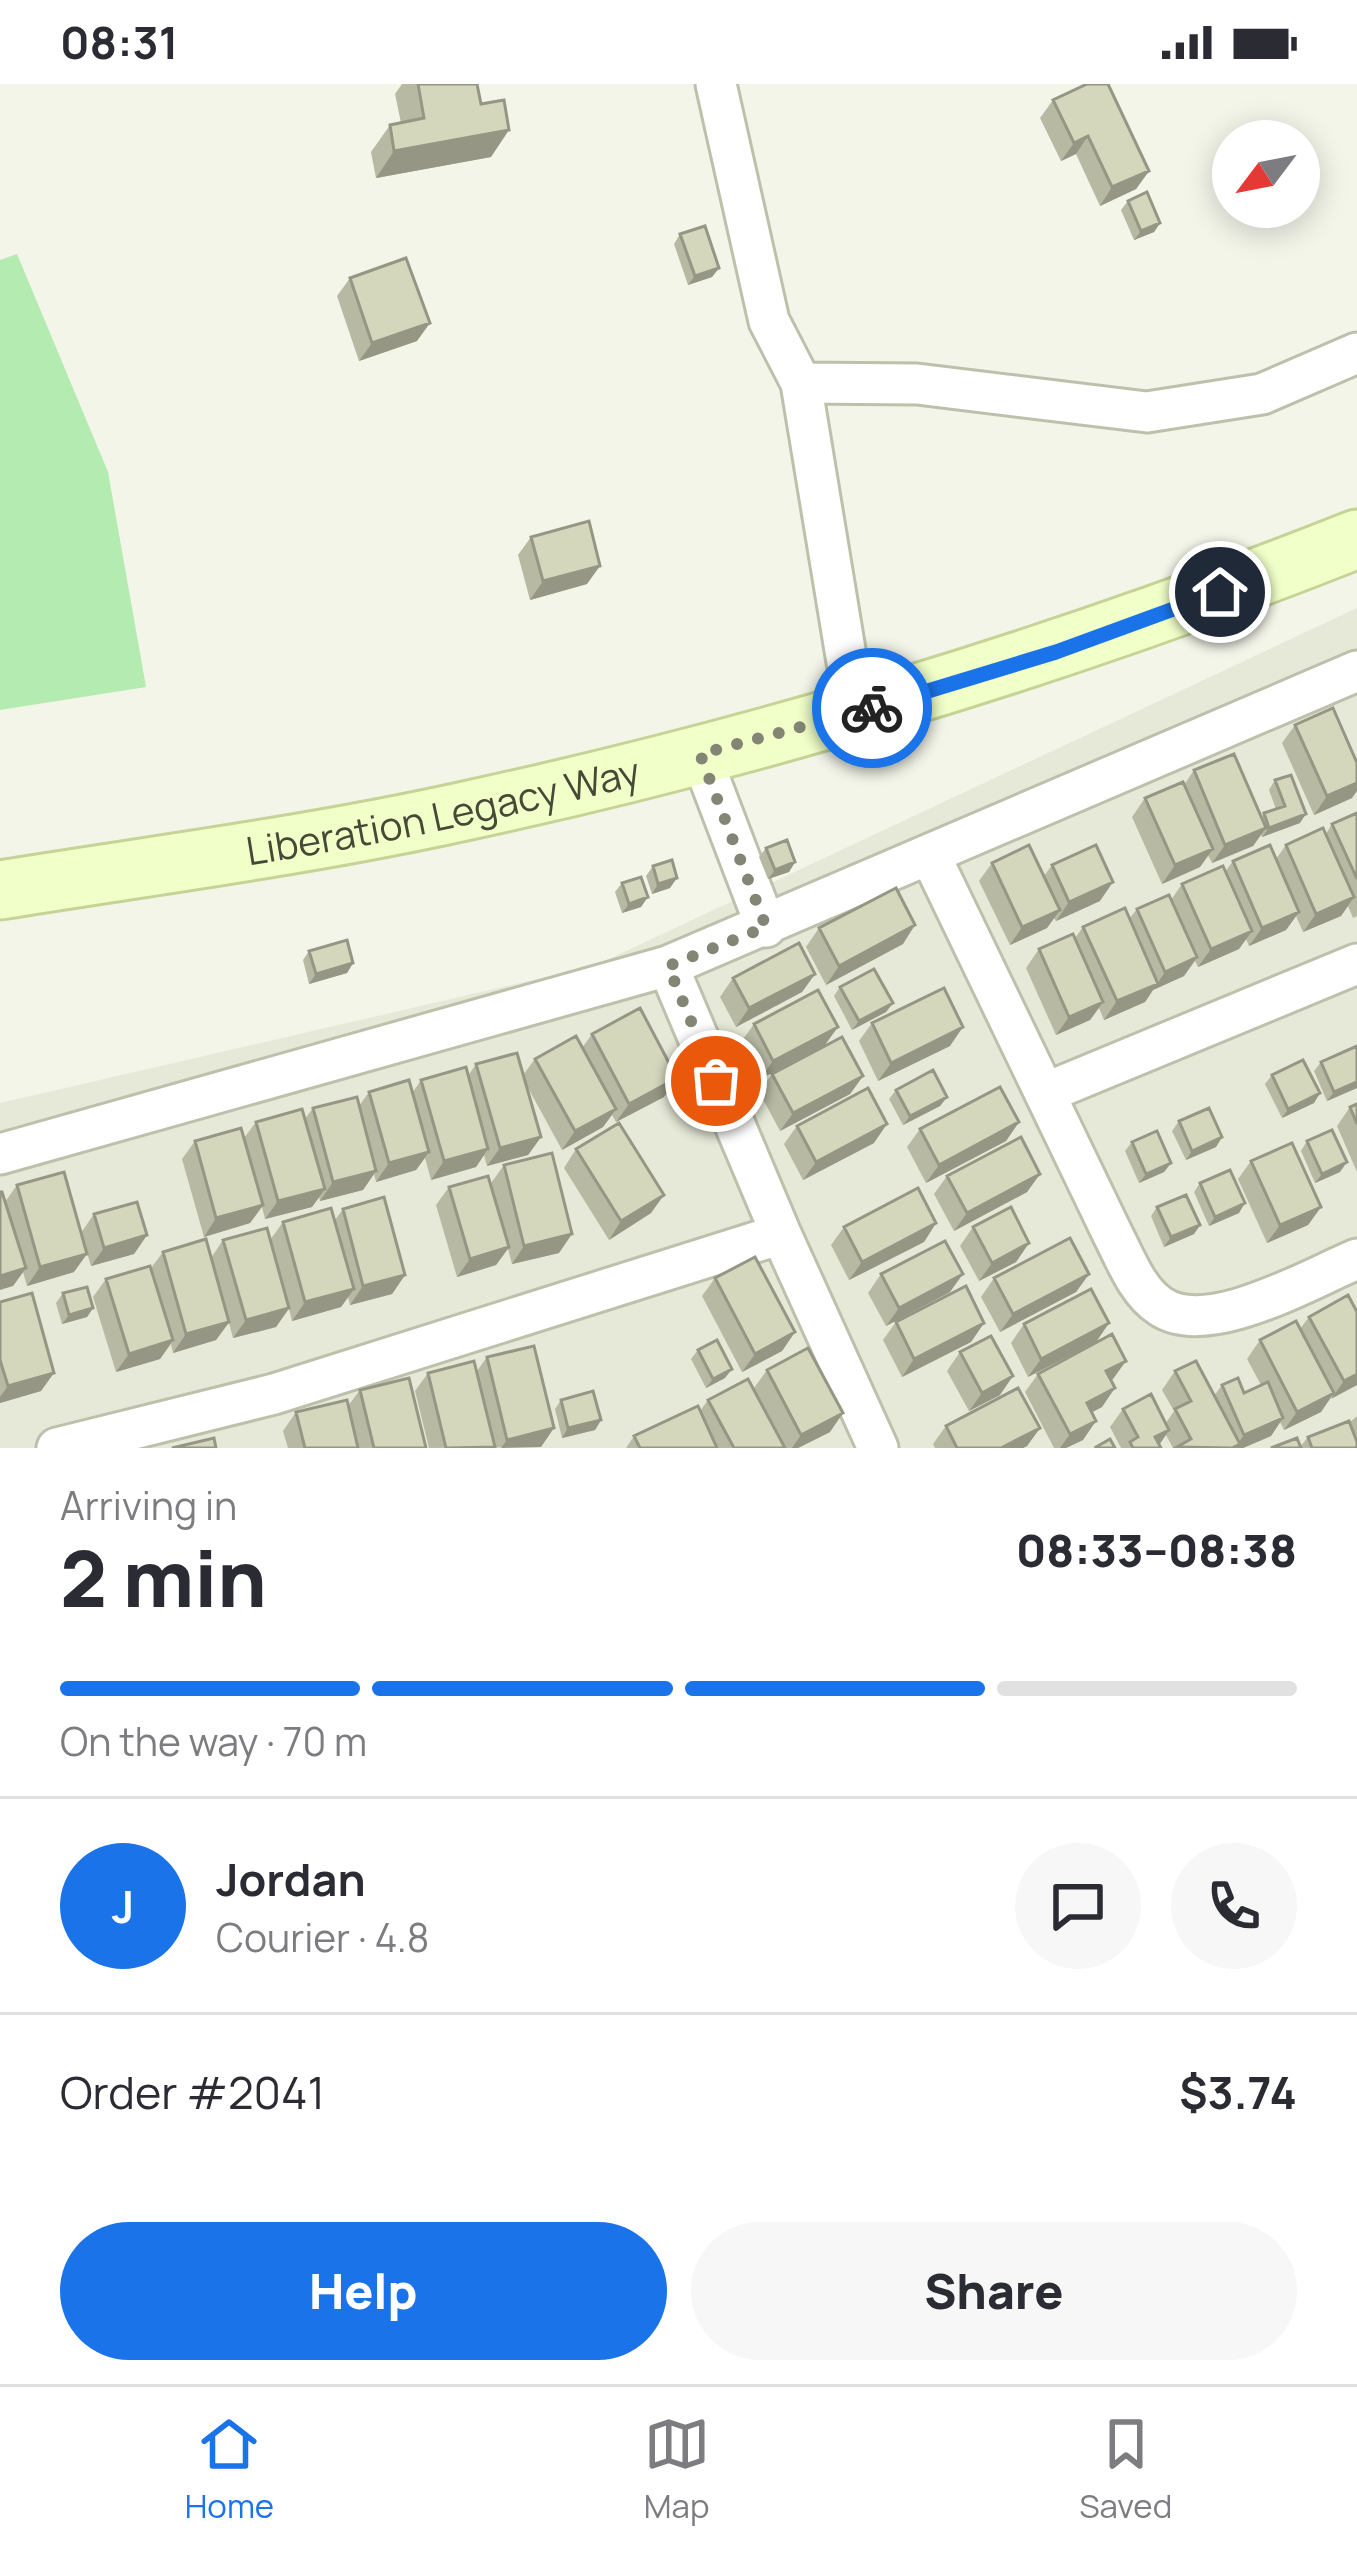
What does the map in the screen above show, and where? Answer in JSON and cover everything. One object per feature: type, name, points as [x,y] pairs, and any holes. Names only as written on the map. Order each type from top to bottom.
[{"type":"main road","name":"Liberation Legacy Way","points":[[0,890],[465,812],[700,754],[860,712],[1056,652],[1357,539]]},
{"type":"street","points":[[716,84],[769,321],[801,382],[847,662],[860,712]]},
{"type":"street","points":[[801,382],[917,384],[1147,412],[1262,394],[1357,353]]},
{"type":"street","points":[[0,1154],[668,966],[1357,671]]},
{"type":"street","points":[[700,754],[766,927]]},
{"type":"street","points":[[930,855],[1137,1281],[1160,1306],[1190,1318],[1226,1313],[1357,1259]]},
{"type":"street","points":[[1046,1093],[1357,964]]},
{"type":"street","points":[[668,966],[878,1448]]},
{"type":"street","points":[[57,1448],[274,1394],[781,1234]]},
{"type":"shaded area","points":[[1357,608],[1357,1448],[0,1448],[0,1103],[594,966]]},
{"type":"green space","points":[[17,254],[108,472],[146,687],[0,710],[0,260]]},
{"type":"building","points":[[418,84],[477,84],[481,104],[504,100],[509,130],[394,151],[390,125],[424,118]]},
{"type":"building","points":[[1087,84],[1108,84],[1149,171],[1112,187],[1088,136],[1074,143],[1053,100]]},
{"type":"building","points":[[1147,192],[1160,223],[1141,231],[1128,201]]},
{"type":"building","points":[[705,226],[719,268],[695,276],[680,234]]},
{"type":"building","points":[[406,258],[430,323],[372,343],[350,278]]},
{"type":"building","points":[[589,521],[600,566],[543,581],[531,537]]},
{"type":"building","points":[[1333,708],[1357,763],[1357,783],[1327,796],[1295,725]]},
{"type":"building","points":[[1234,754],[1266,828],[1225,845],[1194,770]]},
{"type":"building","points":[[1291,775],[1306,814],[1269,828],[1264,813],[1285,806],[1275,780]]},
{"type":"building","points":[[1183,782],[1213,849],[1175,865],[1145,798]]},
{"type":"building","points":[[1357,813],[1357,879],[1332,824]]},
{"type":"building","points":[[1323,828],[1354,897],[1316,914],[1286,845]]},
{"type":"building","points":[[787,840],[795,862],[775,870],[766,848]]},
{"type":"building","points":[[1029,845],[1060,910],[1022,927],[992,863]]},
{"type":"building","points":[[1096,845],[1113,882],[1069,902],[1052,865]]},
{"type":"building","points":[[1270,845],[1299,912],[1262,928],[1233,861]]},
{"type":"building","points":[[672,860],[677,878],[658,884],[653,866]]},
{"type":"building","points":[[1223,866],[1252,931],[1211,949],[1182,884]]},
{"type":"building","points":[[641,877],[648,897],[629,904],[622,883]]},
{"type":"building","points":[[896,888],[915,925],[839,966],[819,928]]},
{"type":"building","points":[[1169,895],[1197,957],[1165,972],[1137,909]]},
{"type":"building","points":[[1125,908],[1158,984],[1117,1001],[1083,927]]},
{"type":"building","points":[[1073,934],[1103,1002],[1069,1017],[1039,949]]},
{"type":"building","points":[[347,940],[353,963],[316,974],[309,951]]},
{"type":"building","points":[[799,943],[815,974],[749,1008],[733,978]]},
{"type":"building","points":[[874,969],[893,1003],[859,1021],[840,987]]},
{"type":"building","points":[[944,988],[963,1027],[891,1063],[872,1023]]},
{"type":"building","points":[[818,990],[838,1027],[773,1061],[754,1024]]},
{"type":"building","points":[[640,1008],[677,1078],[629,1104],[592,1034]]},
{"type":"building","points":[[576,1036],[616,1109],[575,1131],[535,1059]]},
{"type":"building","points":[[842,1037],[863,1076],[793,1113],[772,1074]]},
{"type":"building","points":[[1357,1046],[1357,1082],[1334,1092],[1321,1062]]},
{"type":"building","points":[[517,1053],[541,1137],[500,1148],[476,1064]]},
{"type":"building","points":[[1303,1060],[1320,1093],[1288,1109],[1272,1075]]},
{"type":"building","points":[[466,1067],[488,1149],[444,1161],[421,1080]]},
{"type":"building","points":[[933,1070],[947,1097],[910,1116],[896,1090]]},
{"type":"building","points":[[409,1080],[429,1152],[389,1163],[369,1092]]},
{"type":"building","points":[[1000,1087],[1019,1122],[939,1165],[920,1129]]},
{"type":"building","points":[[868,1088],[887,1124],[816,1162],[797,1126]]},
{"type":"building","points":[[357,1097],[376,1171],[333,1182],[313,1108]]},
{"type":"building","points":[[1209,1108],[1222,1137],[1192,1151],[1179,1121]]},
{"type":"building","points":[[302,1109],[325,1189],[278,1201],[256,1122]]},
{"type":"building","points":[[619,1123],[664,1195],[621,1221],[576,1149]]},
{"type":"building","points":[[241,1128],[263,1205],[216,1218],[195,1141]]},
{"type":"building","points":[[1332,1130],[1347,1162],[1322,1174],[1307,1141]]},
{"type":"building","points":[[1157,1131],[1171,1163],[1146,1174],[1132,1142]]},
{"type":"building","points":[[1021,1137],[1040,1174],[967,1213],[947,1176]]},
{"type":"building","points":[[1292,1143],[1321,1207],[1280,1225],[1251,1161]]},
{"type":"building","points":[[552,1153],[572,1234],[524,1246],[504,1165]]},
{"type":"building","points":[[1230,1170],[1245,1203],[1215,1217],[1200,1183]]},
{"type":"building","points":[[64,1172],[87,1254],[40,1267],[17,1185]]},
{"type":"building","points":[[488,1176],[509,1247],[470,1259],[449,1187]]},
{"type":"building","points":[[918,1188],[936,1223],[862,1262],[844,1227]]},
{"type":"building","points":[[0,1192],[26,1268],[0,1276]]},
{"type":"building","points":[[1186,1195],[1200,1225],[1171,1237],[1157,1207]]},
{"type":"building","points":[[384,1197],[405,1275],[363,1286],[343,1209]]},
{"type":"building","points":[[137,1202],[147,1235],[104,1248],[94,1214]]},
{"type":"building","points":[[1011,1207],[1029,1243],[992,1263],[973,1227]]},
{"type":"building","points":[[331,1208],[354,1289],[305,1302],[283,1222]]},
{"type":"building","points":[[267,1228],[289,1308],[246,1320],[223,1240]]},
{"type":"building","points":[[1070,1238],[1089,1274],[1013,1314],[994,1278]]},
{"type":"building","points":[[206,1239],[229,1322],[186,1334],[163,1252]]},
{"type":"building","points":[[945,1241],[963,1274],[899,1308],[881,1274]]},
{"type":"building","points":[[755,1257],[795,1332],[755,1354],[715,1278]]},
{"type":"building","points":[[150,1266],[173,1340],[129,1354],[106,1279]]},
{"type":"building","points":[[966,1286],[984,1323],[914,1359],[896,1322]]},
{"type":"building","points":[[87,1287],[93,1308],[69,1315],[63,1293]]},
{"type":"building","points":[[1091,1289],[1109,1323],[1041,1359],[1024,1324]]},
{"type":"building","points":[[32,1293],[54,1373],[8,1386],[0,1360],[0,1302]]},
{"type":"building","points":[[1348,1295],[1357,1312],[1357,1374],[1344,1381],[1309,1317]]},
{"type":"building","points":[[1296,1321],[1334,1393],[1297,1412],[1260,1340]]},
{"type":"building","points":[[1112,1334],[1126,1361],[1106,1371],[1115,1388],[1087,1403],[1096,1421],[1070,1434],[1038,1374]]},
{"type":"building","points":[[991,1336],[1013,1376],[982,1393],[960,1352]]},
{"type":"building","points":[[717,1340],[732,1369],[713,1379],[698,1350]]},
{"type":"building","points":[[534,1346],[554,1428],[507,1440],[487,1357]]},
{"type":"building","points":[[808,1348],[843,1413],[801,1435],[767,1370]]},
{"type":"building","points":[[474,1361],[495,1447],[446,1448],[428,1373]]},
{"type":"building","points":[[1196,1361],[1240,1444],[1232,1448],[1177,1447],[1191,1439],[1175,1409],[1191,1401],[1175,1371]]},
{"type":"building","points":[[409,1378],[426,1448],[374,1448],[360,1390]]},
{"type":"building","points":[[1238,1378],[1244,1393],[1268,1382],[1283,1418],[1244,1435],[1222,1385]]},
{"type":"building","points":[[748,1379],[785,1448],[734,1448],[708,1400]]},
{"type":"building","points":[[1018,1388],[1040,1428],[1001,1448],[957,1448],[946,1426]]},
{"type":"building","points":[[593,1391],[601,1420],[568,1428],[561,1400]]},
{"type":"building","points":[[1151,1394],[1169,1430],[1155,1437],[1161,1448],[1133,1448],[1130,1442],[1138,1437],[1123,1409]]},
{"type":"building","points":[[347,1400],[358,1448],[305,1448],[296,1412]]},
{"type":"building","points":[[698,1406],[717,1448],[640,1448],[634,1436]]},
{"type":"building","points":[[1349,1421],[1357,1448],[1312,1448],[1308,1437]]},
{"type":"building","points":[[214,1438],[216,1448],[172,1448]]},
{"type":"building","points":[[1297,1438],[1301,1448],[1271,1448]]},
{"type":"building","points":[[1110,1439],[1115,1448],[1096,1447]]},
{"type":"way so far","points":[[716,1081],[668,966],[766,927],[700,754],[872,708]]},
{"type":"route","points":[[872,708],[1056,652],[1220,592]]}]
